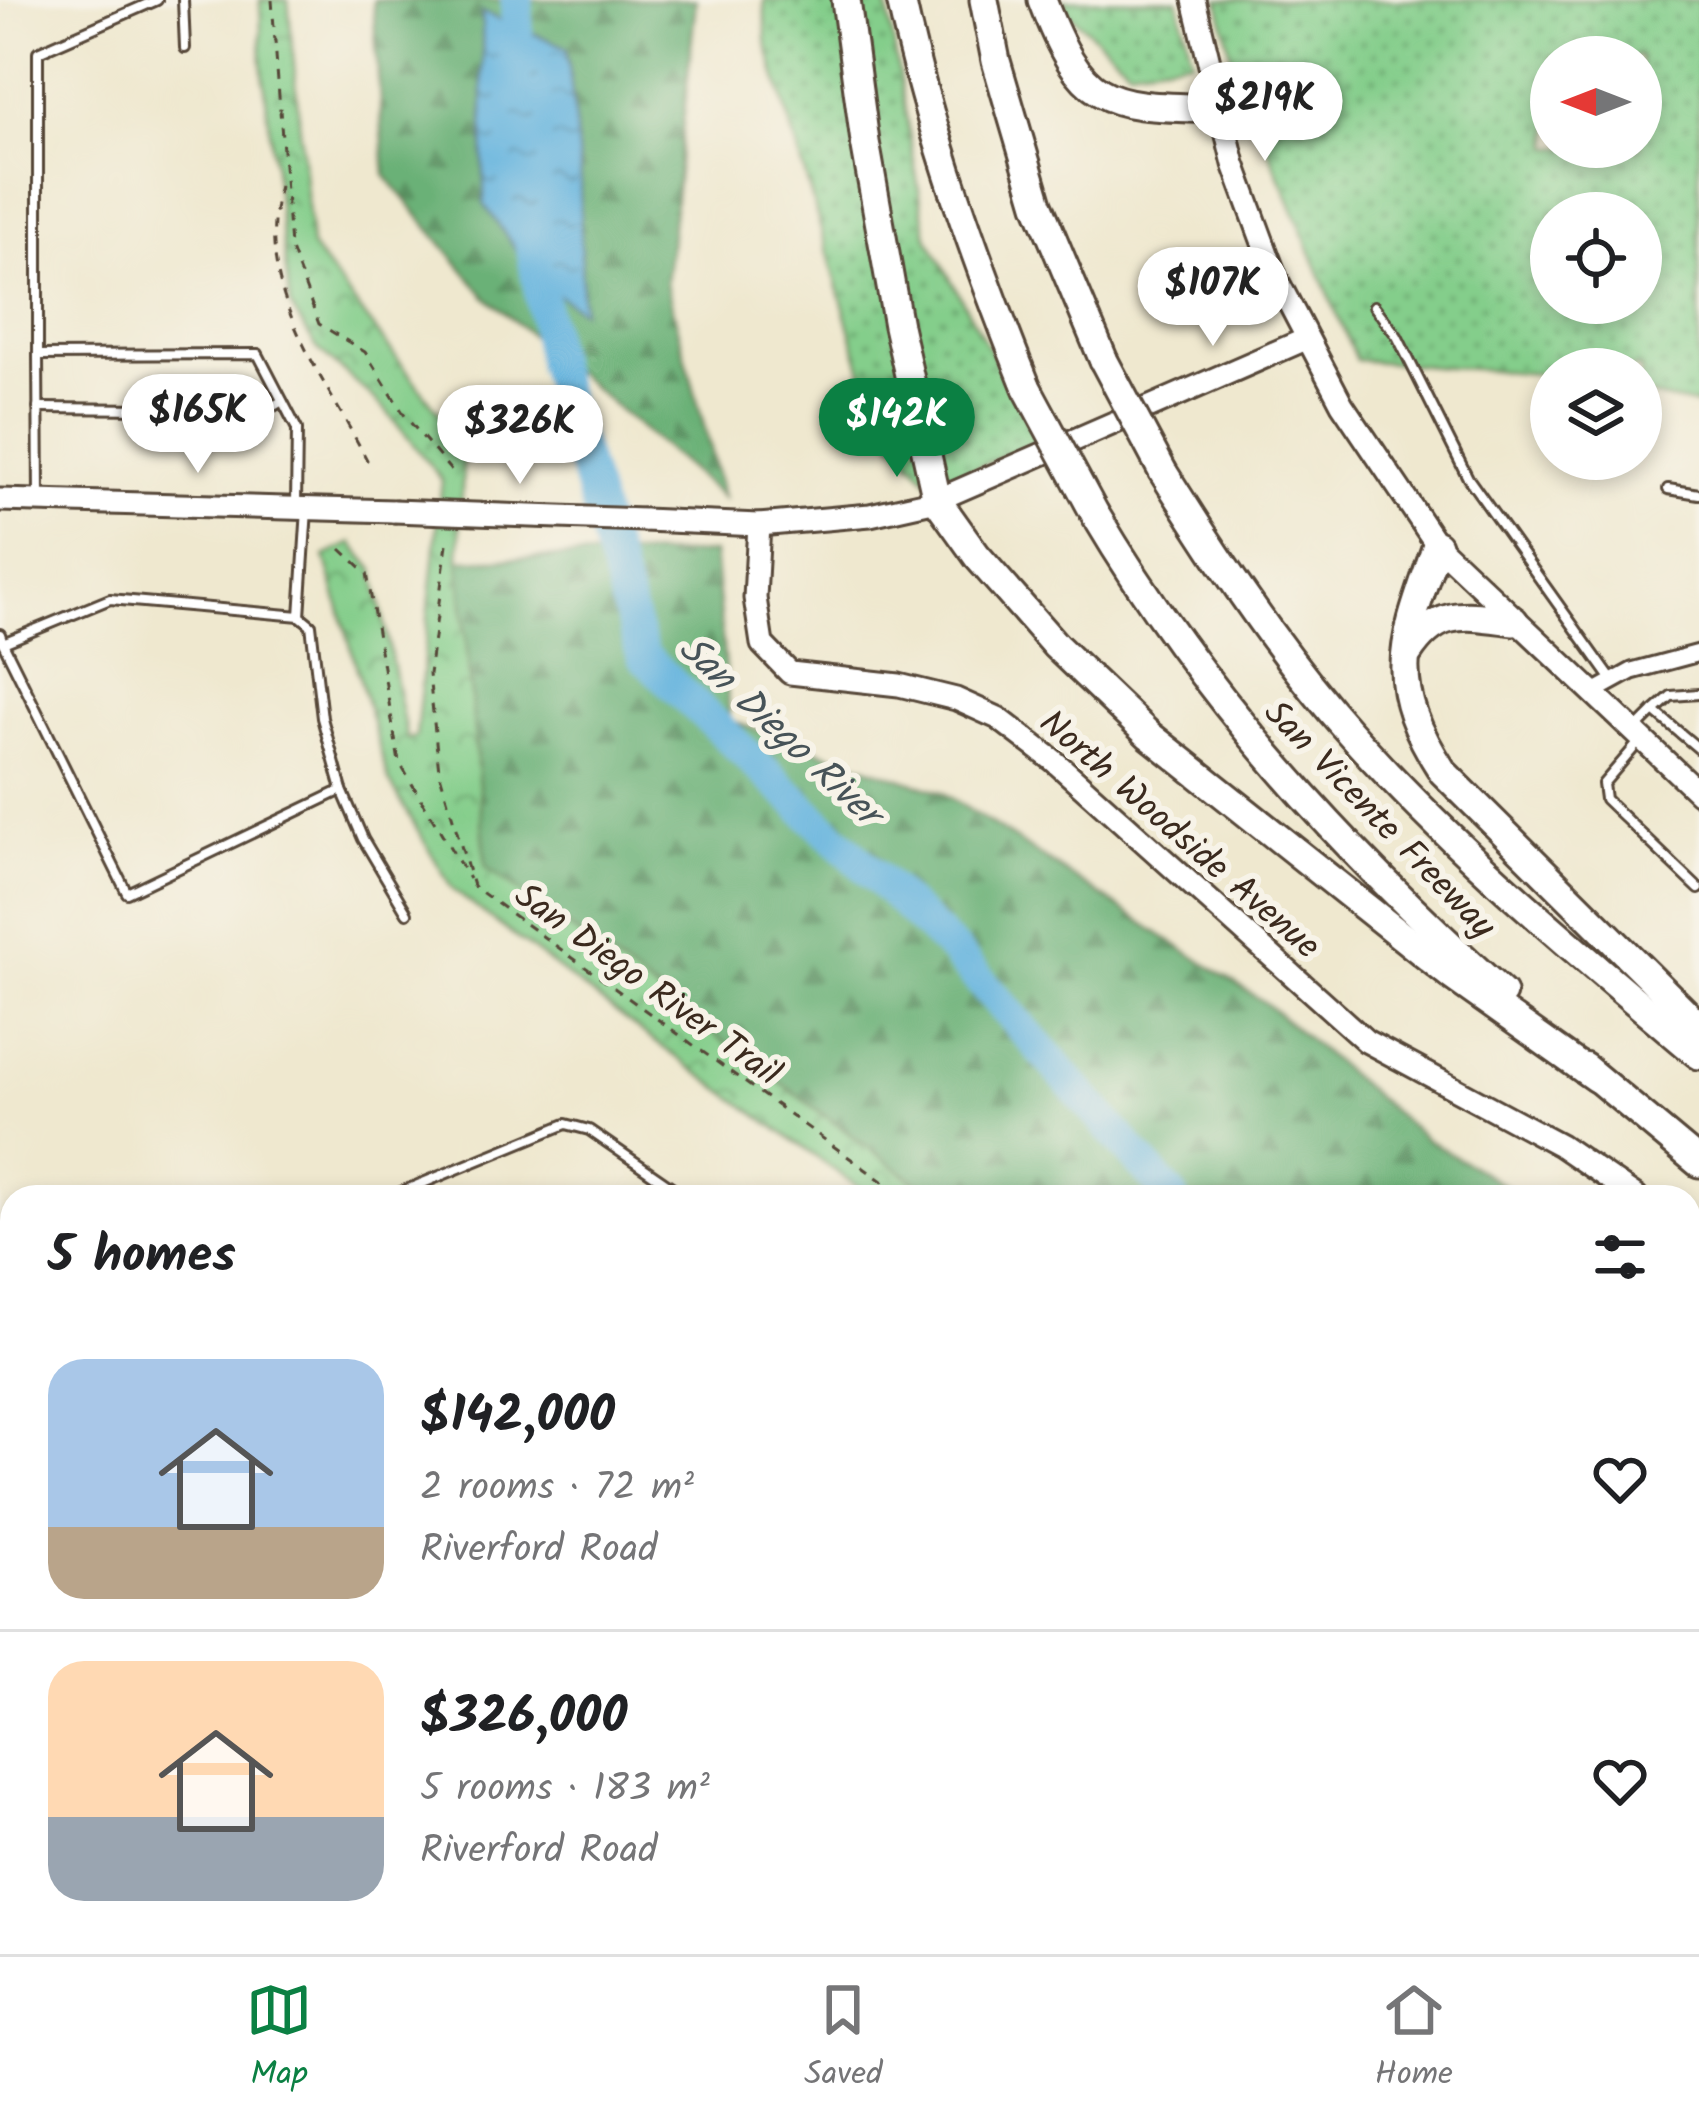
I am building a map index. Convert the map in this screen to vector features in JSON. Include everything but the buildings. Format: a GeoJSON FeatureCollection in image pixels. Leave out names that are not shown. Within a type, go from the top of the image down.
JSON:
{"type":"FeatureCollection","features":[{"type":"Feature","properties":{"kind":"highway"},"geometry":{"type":"LineString","coordinates":[[846,0],[865,142],[898,326],[937,500],[977,556],[1056,646],[1149,735],[1452,976],[1596,1078]]}},
{"type":"Feature","properties":{"kind":"highway","name":"San Vicente Freeway"},"geometry":{"type":"LineString","coordinates":[[902,0],[916,72],[963,226],[1027,388],[1148,602],[1291,786],[1432,929],[1596,1078],[1699,1162]]}},
{"type":"Feature","properties":{"kind":"highway","name":"San Vicente Freeway"},"geometry":{"type":"LineString","coordinates":[[984,0],[996,61],[1038,204],[1104,362],[1163,472],[1218,560],[1334,715],[1429,817],[1561,938],[1699,1054]]}},
{"type":"Feature","properties":{"kind":"highway"},"geometry":{"type":"LineString","coordinates":[[1042,0],[1076,72],[1096,92],[1129,106],[1221,109]]}},
{"type":"Feature","properties":{"kind":"highway"},"geometry":{"type":"LineString","coordinates":[[1437,545],[1408,628],[1403,662],[1405,693],[1418,735],[1442,772],[1699,1026]]}},
{"type":"Feature","properties":{"kind":"highway"},"geometry":{"type":"LineString","coordinates":[[1403,662],[1423,631],[1449,616],[1514,621]]}},
{"type":"Feature","properties":{"kind":"main road"},"geometry":{"type":"LineString","coordinates":[[1194,0],[1234,164],[1276,278],[1342,404],[1437,545],[1699,793]]}},
{"type":"Feature","properties":{"kind":"main road"},"geometry":{"type":"LineString","coordinates":[[0,500],[759,525],[870,515],[937,500],[1306,339]]}},
{"type":"Feature","properties":{"kind":"main road","name":"North Woodside Avenue"},"geometry":{"type":"LineString","coordinates":[[759,525],[755,598],[761,644],[790,673],[899,685],[956,699],[998,718],[1053,760],[1366,1041],[1571,1151],[1619,1185]]}},
{"type":"Feature","properties":{"kind":"street"},"geometry":{"type":"LineString","coordinates":[[1592,693],[1632,670],[1699,652]]}},
{"type":"Feature","properties":{"kind":"lane"},"geometry":{"type":"LineString","coordinates":[[39,501],[38,52],[158,0]]}},
{"type":"Feature","properties":{"kind":"lane"},"geometry":{"type":"LineString","coordinates":[[183,0],[185,48]]}},
{"type":"Feature","properties":{"kind":"lane"},"geometry":{"type":"LineString","coordinates":[[1374,306],[1397,336],[1452,451],[1480,497],[1613,681]]}},
{"type":"Feature","properties":{"kind":"lane"},"geometry":{"type":"LineString","coordinates":[[38,356],[258,354],[297,429],[300,616]]}},
{"type":"Feature","properties":{"kind":"lane"},"geometry":{"type":"LineString","coordinates":[[38,408],[267,410],[282,400]]}},
{"type":"Feature","properties":{"kind":"lane"},"geometry":{"type":"LineString","coordinates":[[1668,489],[1699,494]]}},
{"type":"Feature","properties":{"kind":"lane"},"geometry":{"type":"LineString","coordinates":[[342,790],[127,893],[2,638],[110,599],[300,616],[311,625],[322,718],[342,790],[363,839],[407,913]]}},
{"type":"Feature","properties":{"kind":"lane"},"geometry":{"type":"LineString","coordinates":[[1699,694],[1671,696],[1654,711],[1603,784],[1605,799],[1699,889]]}},
{"type":"Feature","properties":{"kind":"lane"},"geometry":{"type":"LineString","coordinates":[[1654,711],[1699,748]]}},
{"type":"Feature","properties":{"kind":"lane"},"geometry":{"type":"LineString","coordinates":[[418,1185],[566,1124],[589,1130],[669,1185]]}},
{"type":"Feature","properties":{"kind":"path"},"geometry":{"type":"LineString","coordinates":[[272,0],[290,247],[319,324],[365,352],[405,416],[453,472]]}},
{"type":"Feature","properties":{"kind":"path"},"geometry":{"type":"LineString","coordinates":[[283,178],[274,211],[284,307],[368,460],[362,468]]}},
{"type":"Feature","properties":{"kind":"path","name":"San Diego River Trail"},"geometry":{"type":"LineString","coordinates":[[447,544],[429,674],[440,771],[473,886],[887,1185]]}},
{"type":"Feature","properties":{"kind":"path"},"geometry":{"type":"LineString","coordinates":[[341,549],[368,573],[399,762],[473,886]]}},
{"type":"Feature","properties":{"kind":"green space"},"geometry":{"type":"Polygon","coordinates":[[[260,0],[288,0],[311,247],[464,445],[459,560],[486,867],[920,1185],[855,1185],[453,890],[389,781],[325,556],[352,543],[374,570],[407,739],[416,737],[442,480],[384,408],[317,348],[290,306],[262,63],[260,0]]]}},
{"type":"Feature","properties":{"kind":"green space"},"geometry":{"type":"Polygon","coordinates":[[[373,0],[696,0],[666,283],[723,498],[486,297],[385,175],[373,0]]]}},
{"type":"Feature","properties":{"kind":"green space"},"geometry":{"type":"Polygon","coordinates":[[[764,0],[886,0],[927,236],[1039,440],[934,486],[878,425],[766,41],[764,0]]]}},
{"type":"Feature","properties":{"kind":"green space"},"geometry":{"type":"Polygon","coordinates":[[[1064,0],[1178,0],[1192,59],[1129,68],[1067,11],[1064,0]]]}},
{"type":"Feature","properties":{"kind":"green space"},"geometry":{"type":"Polygon","coordinates":[[[1219,0],[1699,0],[1699,406],[1662,398],[1662,348],[1530,348],[1530,373],[1356,360],[1233,65],[1219,0]]]}},
{"type":"Feature","properties":{"kind":"green space"},"geometry":{"type":"Polygon","coordinates":[[[714,553],[730,721],[942,792],[1264,1002],[1423,1137],[1504,1185],[920,1185],[486,867],[459,560],[714,553]]]}},
{"type":"Feature","properties":{"kind":"water"},"geometry":{"type":"Polygon","coordinates":[[[482,12],[567,47],[580,169],[582,311],[539,283],[484,204],[482,12]]]}},
{"type":"Feature","properties":{"kind":"waterway","name":"San Diego River"},"geometry":{"type":"LineString","coordinates":[[516,70],[517,0]]}},
{"type":"Feature","properties":{"kind":"waterway","name":"San Diego River"},"geometry":{"type":"LineString","coordinates":[[531,240],[554,368],[643,656],[953,950],[1161,1185]]}}]}
